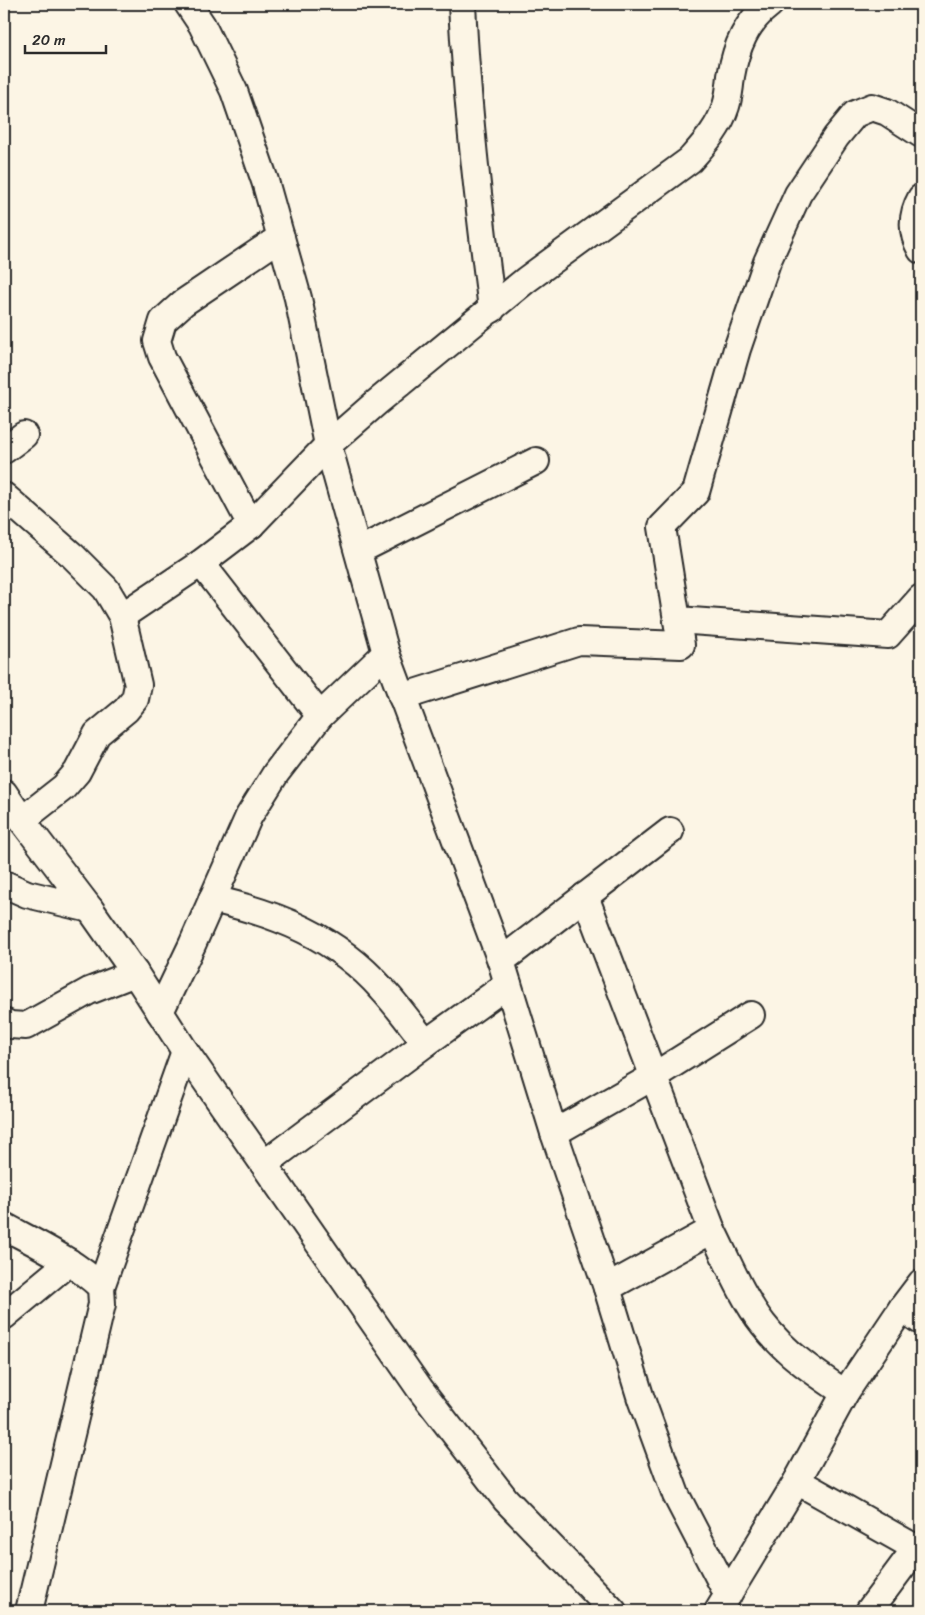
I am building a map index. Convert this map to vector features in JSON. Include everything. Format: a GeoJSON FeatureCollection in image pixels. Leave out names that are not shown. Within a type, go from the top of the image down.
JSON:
{"type":"FeatureCollection","features":[{"type":"Feature","properties":{"kind":"street"},"geometry":{"type":"LineString","coordinates":[[188,4],[202,25],[234,91],[265,180],[298,298],[328,445],[386,653],[504,972],[554,1133],[607,1288],[641,1399],[676,1495],[723,1603]]}},
{"type":"Feature","properties":{"kind":"street"},"geometry":{"type":"LineString","coordinates":[[462,4],[473,156],[492,309]]}},
{"type":"Feature","properties":{"kind":"street"},"geometry":{"type":"LineString","coordinates":[[122,616],[201,563],[251,525],[328,445],[376,403],[526,280],[690,160],[713,134],[726,106],[740,39],[760,11],[770,4]]}},
{"type":"Feature","properties":{"kind":"street"},"geometry":{"type":"LineString","coordinates":[[402,697],[580,641],[681,645],[662,527],[696,492],[737,349],[767,262],[798,194],[836,137],[855,114],[872,107],[887,112],[921,134]]}},
{"type":"Feature","properties":{"kind":"street"},"geometry":{"type":"LineString","coordinates":[[921,198],[914,210],[914,238],[921,250]]}},
{"type":"Feature","properties":{"kind":"street"},"geometry":{"type":"LineString","coordinates":[[251,525],[162,357],[156,341],[163,321],[182,304],[281,237]]}},
{"type":"Feature","properties":{"kind":"street"},"geometry":{"type":"LineString","coordinates":[[358,551],[536,461]]}},
{"type":"Feature","properties":{"kind":"street"},"geometry":{"type":"LineString","coordinates":[[4,496],[80,563],[106,589],[122,616],[138,685],[135,699],[126,710],[97,734],[77,772],[64,787],[22,820]]}},
{"type":"Feature","properties":{"kind":"street"},"geometry":{"type":"LineString","coordinates":[[201,563],[320,716]]}},
{"type":"Feature","properties":{"kind":"street"},"geometry":{"type":"LineString","coordinates":[[677,620],[888,635],[921,598]]}},
{"type":"Feature","properties":{"kind":"street"},"geometry":{"type":"LineString","coordinates":[[160,1012],[249,816],[276,773],[320,716],[386,653]]}},
{"type":"Feature","properties":{"kind":"street"},"geometry":{"type":"LineString","coordinates":[[4,793],[135,973],[185,1051],[420,1389],[506,1500],[613,1611]]}},
{"type":"Feature","properties":{"kind":"street"},"geometry":{"type":"LineString","coordinates":[[264,1164],[426,1043],[586,896],[670,831]]}},
{"type":"Feature","properties":{"kind":"street"},"geometry":{"type":"LineString","coordinates":[[4,884],[27,894],[90,909]]}},
{"type":"Feature","properties":{"kind":"street"},"geometry":{"type":"LineString","coordinates":[[586,896],[712,1230],[738,1283],[763,1324],[797,1360],[844,1393]]}},
{"type":"Feature","properties":{"kind":"street"},"geometry":{"type":"LineString","coordinates":[[212,899],[274,916],[315,934],[348,956],[382,988],[426,1043]]}},
{"type":"Feature","properties":{"kind":"street"},"geometry":{"type":"LineString","coordinates":[[4,1022],[10,1025],[26,1026],[89,992],[135,973]]}},
{"type":"Feature","properties":{"kind":"street"},"geometry":{"type":"LineString","coordinates":[[554,1133],[654,1076],[751,1015]]}},
{"type":"Feature","properties":{"kind":"street"},"geometry":{"type":"LineString","coordinates":[[29,1611],[102,1304],[101,1286],[185,1051]]}},
{"type":"Feature","properties":{"kind":"street"},"geometry":{"type":"LineString","coordinates":[[4,1226],[69,1262],[88,1274],[101,1286]]}},
{"type":"Feature","properties":{"kind":"street"},"geometry":{"type":"LineString","coordinates":[[607,1288],[712,1230]]}},
{"type":"Feature","properties":{"kind":"street"},"geometry":{"type":"LineString","coordinates":[[4,1316],[69,1262]]}},
{"type":"Feature","properties":{"kind":"street"},"geometry":{"type":"LineString","coordinates":[[723,1603],[797,1481],[844,1393],[912,1314],[921,1283]]}},
{"type":"Feature","properties":{"kind":"street"},"geometry":{"type":"LineString","coordinates":[[797,1481],[918,1550],[869,1611]]}}]}
